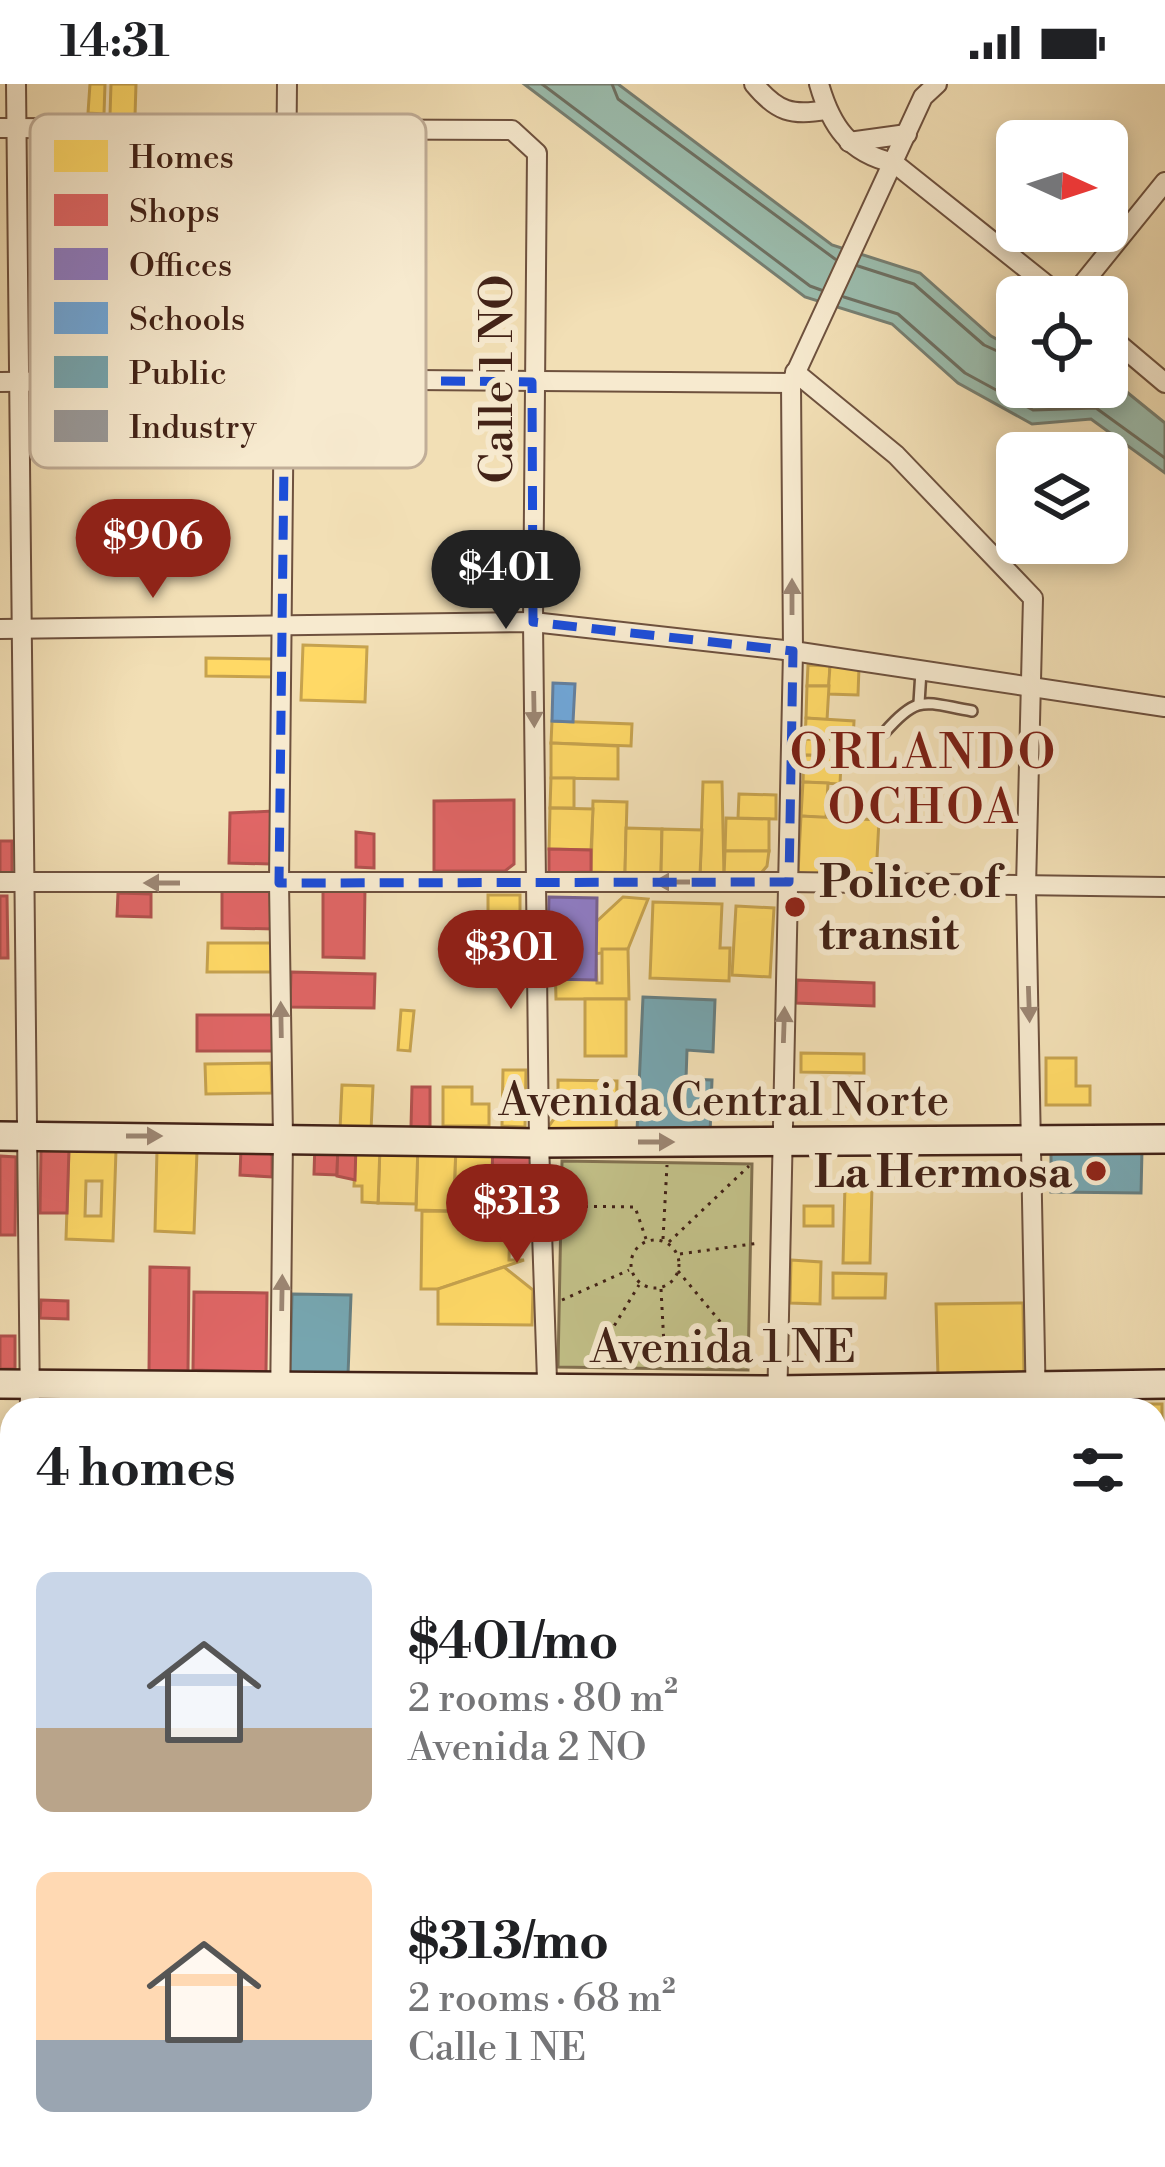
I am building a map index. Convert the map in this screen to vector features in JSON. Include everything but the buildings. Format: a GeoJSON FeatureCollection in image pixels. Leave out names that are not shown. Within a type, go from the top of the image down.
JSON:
{"type":"FeatureCollection","features":[{"type":"Feature","properties":{"kind":"street"},"geometry":{"type":"LineString","coordinates":[[16,84],[9,128],[9,383],[25,629],[24,882],[14,1136],[31,1397]]}},
{"type":"Feature","properties":{"kind":"street"},"geometry":{"type":"LineString","coordinates":[[287,84],[288,114]]}},
{"type":"Feature","properties":{"kind":"street"},"geometry":{"type":"LineString","coordinates":[[754,84],[782,112],[799,115],[826,110]]}},
{"type":"Feature","properties":{"kind":"street"},"geometry":{"type":"LineString","coordinates":[[819,84],[826,110],[849,142],[870,158],[894,163],[1036,276]]}},
{"type":"Feature","properties":{"kind":"street"},"geometry":{"type":"LineString","coordinates":[[777,1398],[778,1241],[767,1142],[789,882],[793,378],[923,97],[937,84]]}},
{"type":"Feature","properties":{"kind":"street","name":"Calle 1 NO"},"geometry":{"type":"LineString","coordinates":[[426,129],[512,130],[537,153],[532,382],[539,1143],[545,1308],[558,1394]]}},
{"type":"Feature","properties":{"kind":"street"},"geometry":{"type":"LineString","coordinates":[[849,142],[907,134]]}},
{"type":"Feature","properties":{"kind":"street"},"geometry":{"type":"LineString","coordinates":[[1089,276],[1165,182]]}},
{"type":"Feature","properties":{"kind":"street"},"geometry":{"type":"LineString","coordinates":[[1128,352],[1165,383]]}},
{"type":"Feature","properties":{"kind":"street"},"geometry":{"type":"LineString","coordinates":[[426,381],[793,378],[896,455],[1033,598],[1026,887],[1035,1398]]}},
{"type":"Feature","properties":{"kind":"street"},"geometry":{"type":"LineString","coordinates":[[281,1398],[279,883],[284,468]]}},
{"type":"Feature","properties":{"kind":"street"},"geometry":{"type":"LineString","coordinates":[[0,629],[533,622],[793,651],[1165,706]]}},
{"type":"Feature","properties":{"kind":"street"},"geometry":{"type":"LineString","coordinates":[[0,882],[1165,886]]}},
{"type":"Feature","properties":{"kind":"street","name":"Avenida Central Norte"},"geometry":{"type":"LineString","coordinates":[[14,1136],[539,1143],[1165,1138]]}},
{"type":"Feature","properties":{"kind":"street","name":"Avenida 1 NE"},"geometry":{"type":"LineString","coordinates":[[0,1384],[31,1397],[281,1398],[666,1389],[757,1398]]}},
{"type":"Feature","properties":{"kind":"street","name":"Avenida 1 NE"},"geometry":{"type":"LineString","coordinates":[[1035,1398],[1165,1384]]}},
{"type":"Feature","properties":{"kind":"lane"},"geometry":{"type":"LineString","coordinates":[[919,703],[921,670]]}},
{"type":"Feature","properties":{"kind":"lane"},"geometry":{"type":"LineString","coordinates":[[885,731],[904,709],[919,703],[972,711]]}},
{"type":"Feature","properties":{"kind":"path"},"geometry":{"type":"LineString","coordinates":[[665,1242],[668,1142]]}},
{"type":"Feature","properties":{"kind":"path"},"geometry":{"type":"LineString","coordinates":[[665,1242],[752,1164],[767,1142]]}},
{"type":"Feature","properties":{"kind":"path"},"geometry":{"type":"LineString","coordinates":[[543,1205],[635,1208],[647,1241]]}},
{"type":"Feature","properties":{"kind":"path"},"geometry":{"type":"LineString","coordinates":[[647,1241],[665,1242],[678,1255],[678,1271],[661,1288],[640,1283],[631,1269],[636,1249],[647,1241]]}},
{"type":"Feature","properties":{"kind":"path"},"geometry":{"type":"LineString","coordinates":[[678,1255],[778,1241]]}},
{"type":"Feature","properties":{"kind":"path"},"geometry":{"type":"LineString","coordinates":[[545,1308],[631,1269]]}},
{"type":"Feature","properties":{"kind":"path"},"geometry":{"type":"LineString","coordinates":[[678,1271],[775,1398]]}},
{"type":"Feature","properties":{"kind":"path"},"geometry":{"type":"LineString","coordinates":[[558,1394],[640,1283]]}},
{"type":"Feature","properties":{"kind":"path"},"geometry":{"type":"LineString","coordinates":[[661,1288],[666,1389]]}},
{"type":"Feature","properties":{"kind":"highlighted area"},"geometry":{"type":"Polygon","coordinates":[[[285,379],[532,382],[533,622],[793,651],[789,882],[279,883],[285,379]]]}},
{"type":"Feature","properties":{"kind":"shaded area"},"geometry":{"type":"Polygon","coordinates":[[[562,1161],[752,1164],[748,1370],[558,1367],[562,1161]]]}},
{"type":"Feature","properties":{"kind":"water"},"geometry":{"type":"Polygon","coordinates":[[[524,84],[618,84],[832,245],[920,273],[996,339],[996,404],[958,383],[892,324],[805,297],[524,84]]]}},
{"type":"Feature","properties":{"kind":"water"},"geometry":{"type":"Polygon","coordinates":[[[1128,393],[1165,423],[1165,473],[1128,446],[1128,432],[1109,432],[1091,419],[1032,424],[1003,408],[1128,408],[1128,393]]]}},
{"type":"Feature","properties":{"kind":"place","name":"Police of transit"},"geometry":{"type":"Point","coordinates":[795,907]}},
{"type":"Feature","properties":{"kind":"place","name":"La Hermosa"},"geometry":{"type":"Point","coordinates":[1096,1171]}},
{"type":"Feature","properties":{"kind":"district","name":"ORLANDO OCHOA"},"geometry":{"type":"Point","coordinates":[924,778]}}]}
